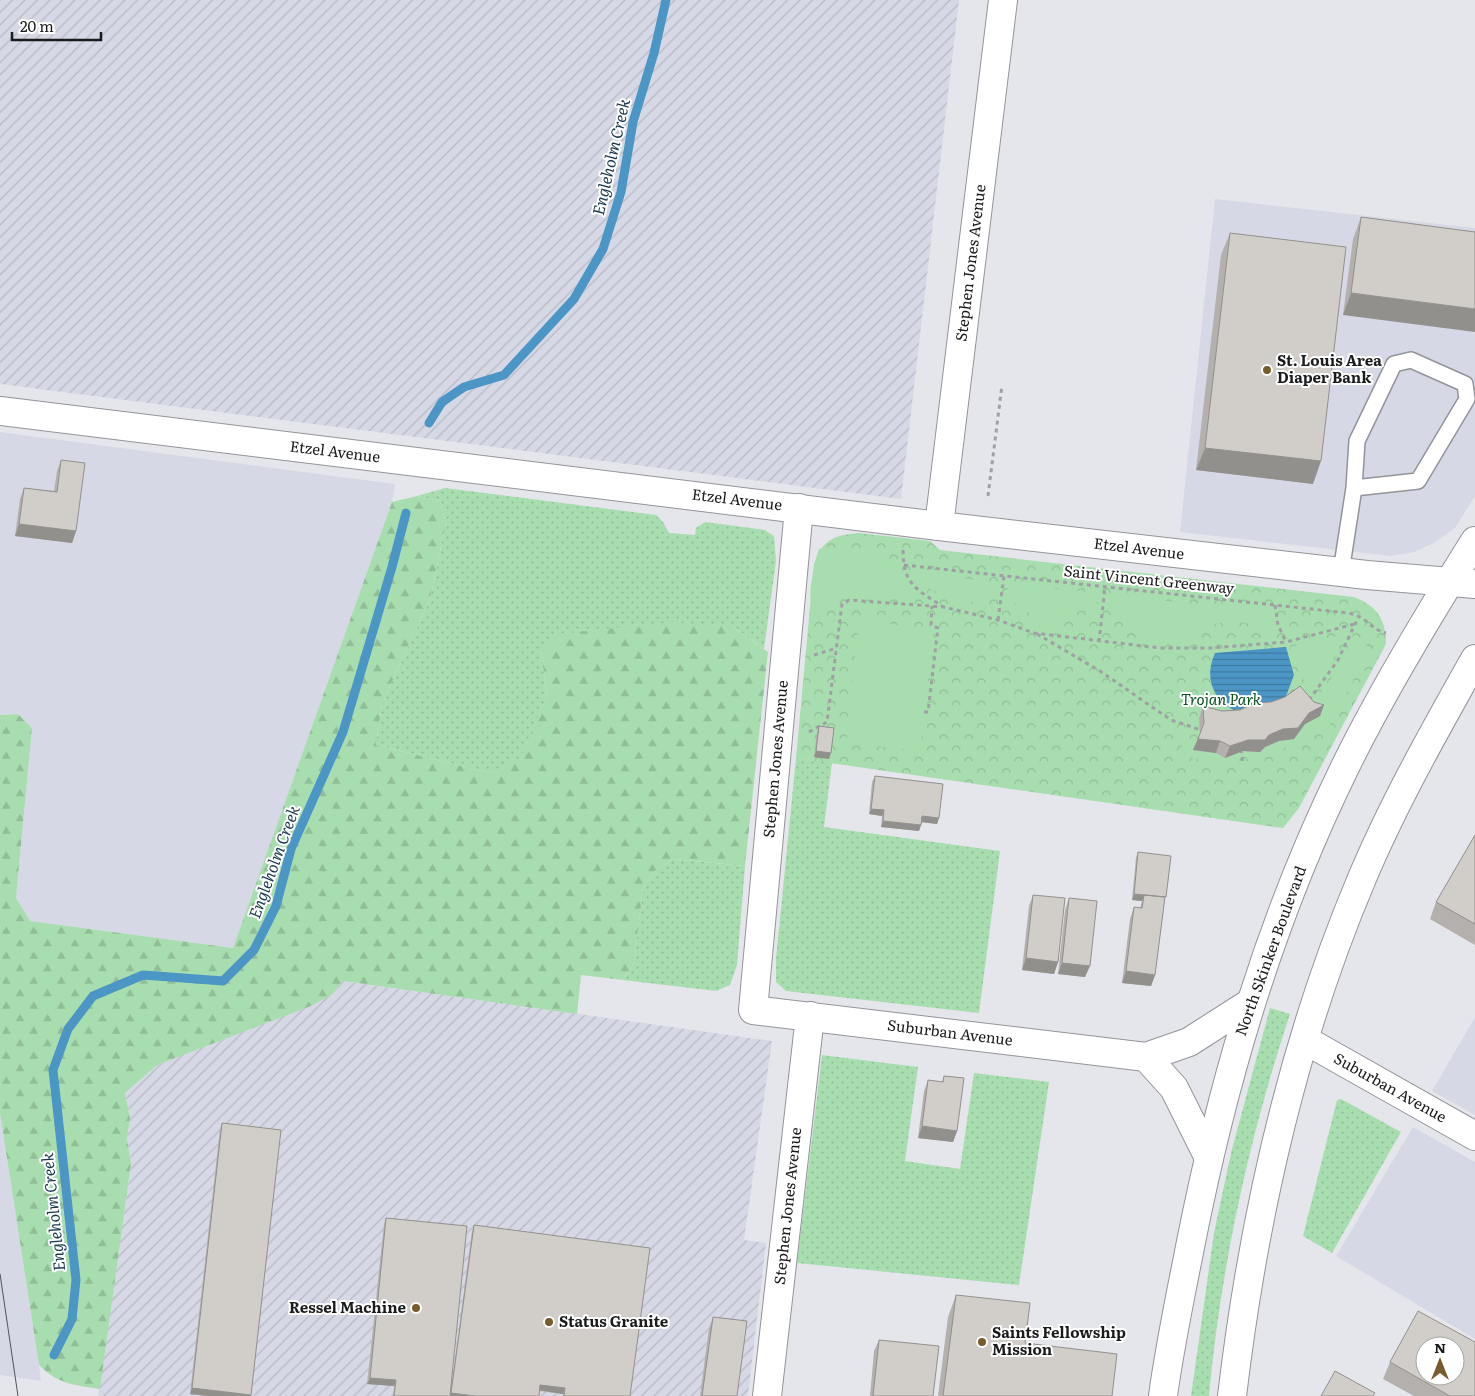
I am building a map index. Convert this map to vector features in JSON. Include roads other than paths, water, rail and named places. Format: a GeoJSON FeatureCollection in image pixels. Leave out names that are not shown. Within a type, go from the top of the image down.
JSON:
{"type":"FeatureCollection","features":[{"type":"Feature","properties":{"kind":"street","name":"Stephen Jones Avenue"},"geometry":{"type":"LineString","coordinates":[[939,526],[1003,0]]}},
{"type":"Feature","properties":{"kind":"street","name":"Etzel Avenue"},"geometry":{"type":"LineString","coordinates":[[0,411],[939,526],[1341,572],[1462,583]]}},
{"type":"Feature","properties":{"kind":"street","name":"Stephen Jones Avenue"},"geometry":{"type":"LineString","coordinates":[[753,1010],[800,508]]}},
{"type":"Feature","properties":{"kind":"street","name":"North Skinker Boulevard"},"geometry":{"type":"LineString","coordinates":[[1163,1396],[1170,1349],[1209,1158],[1233,1059],[1262,967],[1304,856],[1346,765],[1394,673],[1462,583],[1475,541]]}},
{"type":"Feature","properties":{"kind":"street"},"geometry":{"type":"LineString","coordinates":[[1232,1396],[1243,1307],[1259,1214],[1283,1112],[1304,1040],[1360,884],[1394,808],[1475,659]]}},
{"type":"Feature","properties":{"kind":"street","name":"Suburban Avenue"},"geometry":{"type":"LineString","coordinates":[[753,1010],[1146,1057],[1189,1042],[1250,1003]]}},
{"type":"Feature","properties":{"kind":"street","name":"Stephen Jones Avenue"},"geometry":{"type":"LineString","coordinates":[[767,1396],[810,1016]]}},
{"type":"Feature","properties":{"kind":"street","name":"Suburban Avenue"},"geometry":{"type":"LineString","coordinates":[[1304,1040],[1475,1136]]}},
{"type":"Feature","properties":{"kind":"street"},"geometry":{"type":"LineString","coordinates":[[1146,1057],[1174,1088],[1209,1158]]}},
{"type":"Feature","properties":{"kind":"street"},"geometry":{"type":"LineString","coordinates":[[1170,1349],[1172,1396]]}},
{"type":"Feature","properties":{"kind":"lane"},"geometry":{"type":"LineString","coordinates":[[1341,572],[1354,488],[1357,441],[1394,364],[1411,360],[1465,384],[1467,399],[1418,481],[1354,488]]}},
{"type":"Feature","properties":{"kind":"water"},"geometry":{"type":"Polygon","coordinates":[[[1286,647],[1294,675],[1285,699],[1235,711],[1227,706],[1216,694],[1210,679],[1210,671],[1215,653],[1286,647]]]}},
{"type":"Feature","properties":{"kind":"waterway","name":"Engleholm Creek"},"geometry":{"type":"LineString","coordinates":[[429,423],[442,402],[464,387],[504,375],[574,299],[603,249],[621,192],[633,122],[654,53],[666,0]]}},
{"type":"Feature","properties":{"kind":"waterway","name":"Engleholm Creek"},"geometry":{"type":"LineString","coordinates":[[54,1355],[72,1319],[76,1280],[53,1070],[68,1029],[93,996],[143,975],[223,981],[254,950],[276,906],[291,849],[343,732],[406,513]]}},
{"type":"Feature","properties":{"kind":"tram line"},"geometry":{"type":"LineString","coordinates":[[0,1274],[18,1396]]}},
{"type":"Feature","properties":{"kind":"place","name":"St. Louis Area Diaper Bank"},"geometry":{"type":"Point","coordinates":[1267,370]}},
{"type":"Feature","properties":{"kind":"place","name":"Ressel Machine"},"geometry":{"type":"Point","coordinates":[416,1308]}},
{"type":"Feature","properties":{"kind":"place","name":"Status Granite"},"geometry":{"type":"Point","coordinates":[549,1322]}},
{"type":"Feature","properties":{"kind":"place","name":"Saints Fellowship Mission"},"geometry":{"type":"Point","coordinates":[982,1342]}},
{"type":"Feature","properties":{"kind":"park label","name":"Trojan Park"},"geometry":{"type":"Point","coordinates":[1221,700]}}]}
